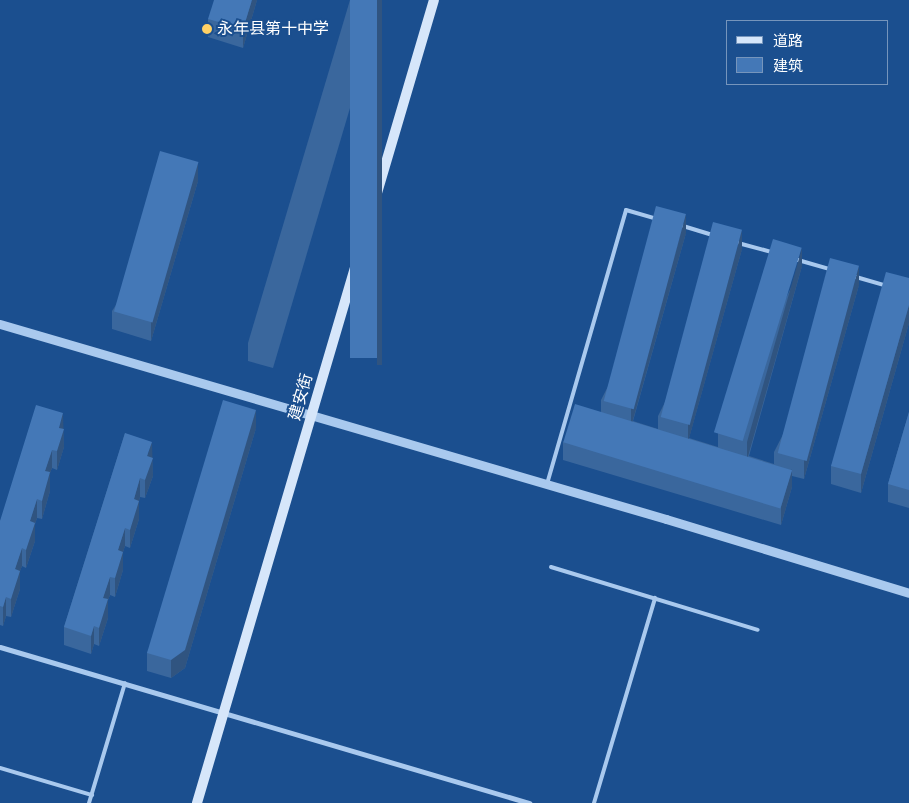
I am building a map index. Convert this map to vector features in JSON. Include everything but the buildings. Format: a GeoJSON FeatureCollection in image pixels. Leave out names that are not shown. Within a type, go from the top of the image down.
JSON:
{"type":"FeatureCollection","features":[{"type":"Feature","properties":{"kind":"main road","name":"建安街"},"geometry":{"type":"LineString","coordinates":[[197,803],[434,0]]}},
{"type":"Feature","properties":{"kind":"street"},"geometry":{"type":"LineString","coordinates":[[0,324],[547,484],[909,593]]}},
{"type":"Feature","properties":{"kind":"street"},"geometry":{"type":"LineString","coordinates":[[0,647],[529,803]]}},
{"type":"Feature","properties":{"kind":"lane"},"geometry":{"type":"LineString","coordinates":[[547,484],[626,210],[664,221]]}},
{"type":"Feature","properties":{"kind":"lane"},"geometry":{"type":"LineString","coordinates":[[673,224],[720,237]]}},
{"type":"Feature","properties":{"kind":"lane"},"geometry":{"type":"LineString","coordinates":[[730,240],[777,254]]}},
{"type":"Feature","properties":{"kind":"lane"},"geometry":{"type":"LineString","coordinates":[[796,259],[834,270]]}},
{"type":"Feature","properties":{"kind":"lane"},"geometry":{"type":"LineString","coordinates":[[852,276],[890,287]]}},
{"type":"Feature","properties":{"kind":"lane"},"geometry":{"type":"LineString","coordinates":[[551,567],[758,630]]}},
{"type":"Feature","properties":{"kind":"lane"},"geometry":{"type":"LineString","coordinates":[[594,803],[655,598]]}},
{"type":"Feature","properties":{"kind":"lane"},"geometry":{"type":"LineString","coordinates":[[89,803],[125,684]]}},
{"type":"Feature","properties":{"kind":"lane"},"geometry":{"type":"LineString","coordinates":[[0,768],[92,795]]}},
{"type":"Feature","properties":{"kind":"place","name":"永年县第十中学"},"geometry":{"type":"Point","coordinates":[207,29]}}]}
